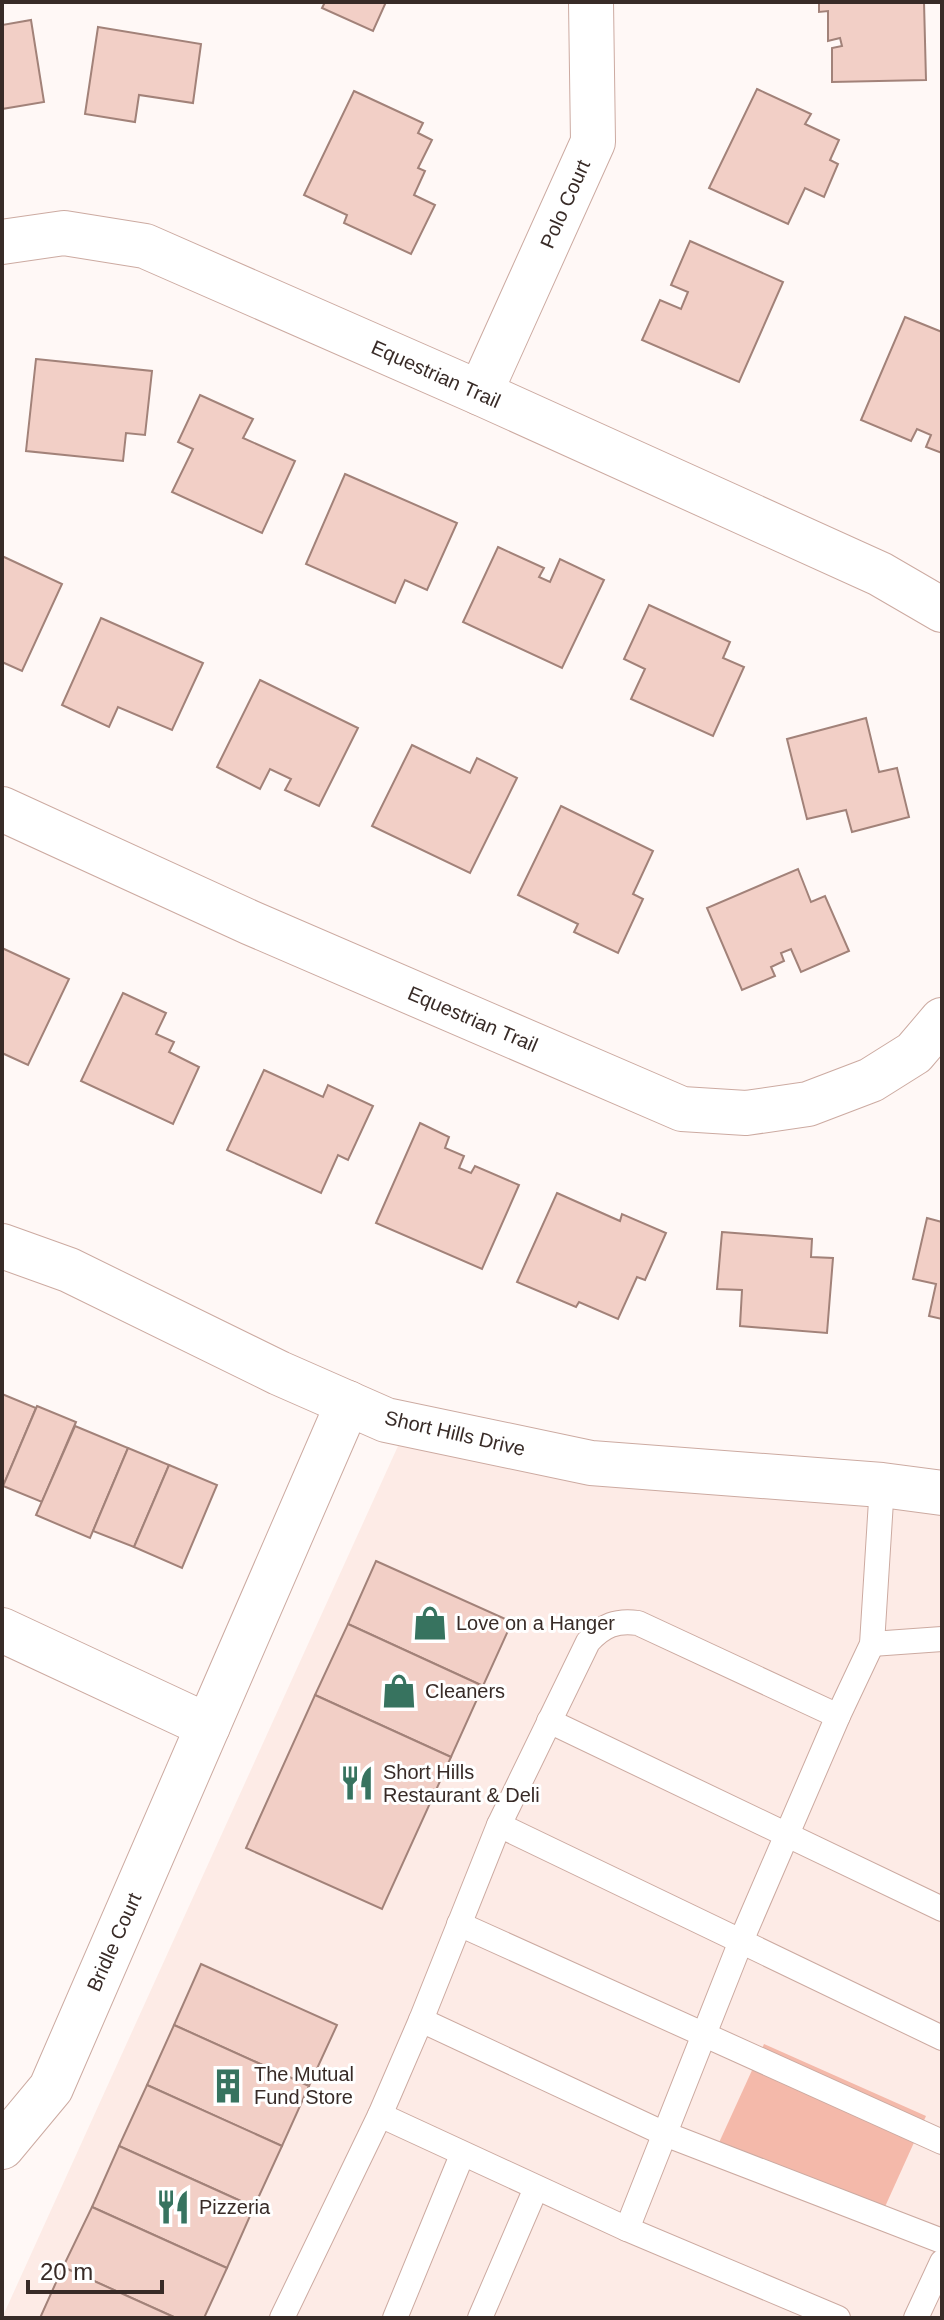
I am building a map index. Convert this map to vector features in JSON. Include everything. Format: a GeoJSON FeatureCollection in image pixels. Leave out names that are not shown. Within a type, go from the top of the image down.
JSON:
{"type":"FeatureCollection","features":[{"type":"Feature","properties":{"kind":"street","name":"Polo Court"},"geometry":{"type":"LineString","coordinates":[[480,393],[593,142],[591,2]]}},
{"type":"Feature","properties":{"kind":"street","name":"Equestrian Trail"},"geometry":{"type":"LineString","coordinates":[[2,242],[64,233],[145,246],[880,574],[942,610]]}},
{"type":"Feature","properties":{"kind":"street","name":"Equestrian Trail"},"geometry":{"type":"LineString","coordinates":[[2,809],[251,923],[682,1109],[746,1113],[808,1104],[871,1080],[914,1053],[942,1020]]}},
{"type":"Feature","properties":{"kind":"street","name":"Short Hills Drive"},"geometry":{"type":"LineString","coordinates":[[2,1246],[69,1270],[279,1373],[386,1420],[591,1463],[882,1485],[942,1493]]}},
{"type":"Feature","properties":{"kind":"street","name":"Bridle Court"},"geometry":{"type":"LineString","coordinates":[[2,2147],[51,2088],[348,1403]]}},
{"type":"Feature","properties":{"kind":"street"},"geometry":{"type":"LineString","coordinates":[[2,1630],[208,1726]]}},
{"type":"Feature","properties":{"kind":"lane"},"geometry":{"type":"LineString","coordinates":[[627,2229],[741,1941],[872,1644],[882,1485]]}},
{"type":"Feature","properties":{"kind":"lane"},"geometry":{"type":"LineString","coordinates":[[282,2318],[380,2115],[499,1825],[588,1642],[598,1631],[625,1621],[638,1623],[838,1716]]}},
{"type":"Feature","properties":{"kind":"lane"},"geometry":{"type":"LineString","coordinates":[[872,1644],[942,1639]]}},
{"type":"Feature","properties":{"kind":"lane"},"geometry":{"type":"LineString","coordinates":[[549,1721],[942,1909]]}},
{"type":"Feature","properties":{"kind":"lane"},"geometry":{"type":"LineString","coordinates":[[499,1825],[942,2038]]}},
{"type":"Feature","properties":{"kind":"lane"},"geometry":{"type":"LineString","coordinates":[[459,1924],[942,2142]]}},
{"type":"Feature","properties":{"kind":"lane"},"geometry":{"type":"LineString","coordinates":[[421,2020],[665,2134],[942,2241]]}},
{"type":"Feature","properties":{"kind":"lane"},"geometry":{"type":"LineString","coordinates":[[380,2115],[627,2229],[838,2318]]}},
{"type":"Feature","properties":{"kind":"lane"},"geometry":{"type":"LineString","coordinates":[[395,2318],[462,2155]]}},
{"type":"Feature","properties":{"kind":"lane"},"geometry":{"type":"LineString","coordinates":[[480,2318],[536,2188]]}},
{"type":"Feature","properties":{"kind":"lane"},"geometry":{"type":"LineString","coordinates":[[916,2318],[942,2262]]}},
{"type":"Feature","properties":{"kind":"shaded area"},"geometry":{"type":"Polygon","coordinates":[[[408,1424],[942,1493],[942,2318],[2,2318],[408,1424]]]}},
{"type":"Feature","properties":{"kind":"shaded area"},"geometry":{"type":"Polygon","coordinates":[[[764,2044],[926,2116],[879,2220],[717,2147],[764,2044]]]}},
{"type":"Feature","properties":{"kind":"building"},"geometry":{"type":"Polygon","coordinates":[[[325,2],[386,2],[373,31],[322,8],[325,2]]]}},
{"type":"Feature","properties":{"kind":"building"},"geometry":{"type":"Polygon","coordinates":[[[819,2],[924,2],[926,80],[832,82],[832,48],[842,46],[840,38],[828,41],[828,11],[819,12],[819,2]]]}},
{"type":"Feature","properties":{"kind":"building"},"geometry":{"type":"Polygon","coordinates":[[[31,20],[44,102],[2,109],[2,25],[31,20]]]}},
{"type":"Feature","properties":{"kind":"building"},"geometry":{"type":"Polygon","coordinates":[[[98,27],[201,44],[193,103],[139,95],[135,122],[85,114],[98,27]]]}},
{"type":"Feature","properties":{"kind":"building"},"geometry":{"type":"Polygon","coordinates":[[[757,89],[811,114],[805,124],[839,140],[830,160],[838,164],[824,197],[805,188],[788,224],[709,188],[757,89]]]}},
{"type":"Feature","properties":{"kind":"building"},"geometry":{"type":"Polygon","coordinates":[[[354,91],[423,123],[418,133],[432,140],[418,168],[425,171],[414,195],[435,205],[411,254],[344,223],[347,215],[304,195],[354,91]]]}},
{"type":"Feature","properties":{"kind":"building"},"geometry":{"type":"Polygon","coordinates":[[[690,241],[783,282],[739,382],[642,340],[660,300],[681,309],[688,292],[671,285],[690,241]]]}},
{"type":"Feature","properties":{"kind":"building"},"geometry":{"type":"Polygon","coordinates":[[[905,317],[942,332],[942,453],[926,447],[931,435],[917,429],[911,441],[861,420],[905,317]]]}},
{"type":"Feature","properties":{"kind":"building"},"geometry":{"type":"Polygon","coordinates":[[[36,359],[152,371],[145,435],[126,433],[123,461],[26,451],[36,359]]]}},
{"type":"Feature","properties":{"kind":"building"},"geometry":{"type":"Polygon","coordinates":[[[200,395],[253,419],[243,438],[295,461],[262,533],[172,492],[193,449],[178,442],[200,395]]]}},
{"type":"Feature","properties":{"kind":"building"},"geometry":{"type":"Polygon","coordinates":[[[345,474],[457,523],[427,590],[405,580],[395,603],[306,564],[345,474]]]}},
{"type":"Feature","properties":{"kind":"building"},"geometry":{"type":"Polygon","coordinates":[[[498,547],[544,568],[539,577],[550,582],[560,559],[604,580],[562,668],[463,622],[498,547]]]}},
{"type":"Feature","properties":{"kind":"building"},"geometry":{"type":"Polygon","coordinates":[[[2,556],[62,584],[22,671],[2,662],[2,556]]]}},
{"type":"Feature","properties":{"kind":"building"},"geometry":{"type":"Polygon","coordinates":[[[649,605],[730,642],[723,658],[744,667],[713,736],[631,699],[645,669],[624,659],[649,605]]]}},
{"type":"Feature","properties":{"kind":"building"},"geometry":{"type":"Polygon","coordinates":[[[101,618],[203,663],[172,730],[118,707],[109,727],[62,705],[101,618]]]}},
{"type":"Feature","properties":{"kind":"building"},"geometry":{"type":"Polygon","coordinates":[[[260,680],[358,728],[319,806],[285,790],[291,779],[270,769],[260,789],[217,767],[260,680]]]}},
{"type":"Feature","properties":{"kind":"building"},"geometry":{"type":"Polygon","coordinates":[[[866,718],[879,772],[897,768],[909,817],[852,832],[846,810],[807,819],[787,739],[866,718]]]}},
{"type":"Feature","properties":{"kind":"building"},"geometry":{"type":"Polygon","coordinates":[[[412,745],[470,773],[477,758],[517,778],[470,873],[372,826],[412,745]]]}},
{"type":"Feature","properties":{"kind":"building"},"geometry":{"type":"Polygon","coordinates":[[[561,806],[653,851],[633,894],[643,899],[618,953],[574,932],[578,924],[518,895],[561,806]]]}},
{"type":"Feature","properties":{"kind":"building"},"geometry":{"type":"Polygon","coordinates":[[[798,869],[811,902],[825,896],[849,951],[801,972],[791,949],[781,953],[784,961],[771,967],[775,976],[742,990],[707,908],[798,869]]]}},
{"type":"Feature","properties":{"kind":"building"},"geometry":{"type":"Polygon","coordinates":[[[2,948],[69,979],[28,1065],[2,1053],[2,948]]]}},
{"type":"Feature","properties":{"kind":"building"},"geometry":{"type":"Polygon","coordinates":[[[123,993],[166,1013],[156,1034],[174,1042],[169,1052],[199,1067],[173,1124],[81,1081],[123,993]]]}},
{"type":"Feature","properties":{"kind":"building"},"geometry":{"type":"Polygon","coordinates":[[[264,1070],[323,1097],[328,1085],[373,1106],[348,1160],[338,1155],[321,1193],[227,1150],[264,1070]]]}},
{"type":"Feature","properties":{"kind":"building"},"geometry":{"type":"Polygon","coordinates":[[[420,1123],[449,1137],[445,1148],[464,1156],[459,1168],[471,1173],[475,1166],[519,1185],[482,1269],[376,1223],[420,1123]]]}},
{"type":"Feature","properties":{"kind":"building"},"geometry":{"type":"Polygon","coordinates":[[[557,1193],[620,1221],[622,1214],[666,1233],[645,1280],[637,1277],[618,1319],[579,1302],[576,1307],[517,1282],[557,1193]]]}},
{"type":"Feature","properties":{"kind":"building"},"geometry":{"type":"Polygon","coordinates":[[[927,1218],[942,1222],[942,1319],[929,1316],[936,1284],[913,1279],[927,1218]]]}},
{"type":"Feature","properties":{"kind":"building"},"geometry":{"type":"Polygon","coordinates":[[[722,1232],[812,1239],[811,1257],[833,1258],[827,1333],[740,1326],[742,1290],[717,1289],[722,1232]]]}},
{"type":"Feature","properties":{"kind":"building"},"geometry":{"type":"Polygon","coordinates":[[[2,1394],[36,1408],[2,1489],[2,1394]]]}},
{"type":"Feature","properties":{"kind":"building"},"geometry":{"type":"Polygon","coordinates":[[[37,1406],[76,1422],[42,1502],[3,1486],[37,1406]]]}},
{"type":"Feature","properties":{"kind":"building"},"geometry":{"type":"Polygon","coordinates":[[[75,1426],[128,1448],[90,1538],[36,1515],[75,1426]]]}},
{"type":"Feature","properties":{"kind":"building"},"geometry":{"type":"Polygon","coordinates":[[[128,1448],[169,1465],[134,1547],[93,1531],[128,1448]]]}},
{"type":"Feature","properties":{"kind":"building"},"geometry":{"type":"Polygon","coordinates":[[[169,1465],[217,1485],[182,1568],[134,1547],[169,1465]]]}},
{"type":"Feature","properties":{"kind":"building","name":"Love on a Hanger"},"geometry":{"type":"Polygon","coordinates":[[[376,1561],[512,1622],[483,1686],[348,1624],[376,1561]]]}},
{"type":"Feature","properties":{"kind":"building","name":"Cleaners"},"geometry":{"type":"Polygon","coordinates":[[[348,1624],[483,1686],[451,1757],[315,1695],[348,1624]]]}},
{"type":"Feature","properties":{"kind":"building","name":"Short Hills Restaurant & Deli"},"geometry":{"type":"Polygon","coordinates":[[[315,1695],[451,1757],[382,1909],[246,1848],[315,1695]]]}},
{"type":"Feature","properties":{"kind":"building"},"geometry":{"type":"Polygon","coordinates":[[[201,1964],[337,2025],[309,2086],[174,2025],[201,1964]]]}},
{"type":"Feature","properties":{"kind":"building","name":"The Mutual Fund Store"},"geometry":{"type":"Polygon","coordinates":[[[174,2025],[309,2086],[282,2146],[147,2085],[174,2025]]]}},
{"type":"Feature","properties":{"kind":"building"},"geometry":{"type":"Polygon","coordinates":[[[147,2085],[282,2146],[254,2207],[119,2146],[147,2085]]]}},
{"type":"Feature","properties":{"kind":"building","name":"Pizzeria"},"geometry":{"type":"Polygon","coordinates":[[[119,2146],[254,2207],[227,2268],[92,2207],[119,2146]]]}},
{"type":"Feature","properties":{"kind":"building"},"geometry":{"type":"Polygon","coordinates":[[[92,2207],[227,2268],[204,2318],[176,2318],[63,2267],[92,2207]]]}},
{"type":"Feature","properties":{"kind":"building"},"geometry":{"type":"Polygon","coordinates":[[[63,2267],[176,2318],[40,2318],[63,2267]]]}},
{"type":"Feature","properties":{"kind":"place","name":"Love on a Hanger"},"geometry":{"type":"Point","coordinates":[430,1623]}},
{"type":"Feature","properties":{"kind":"place","name":"Cleaners"},"geometry":{"type":"Point","coordinates":[399,1691]}},
{"type":"Feature","properties":{"kind":"place","name":"Short Hills Restaurant & Deli"},"geometry":{"type":"Point","coordinates":[357,1783]}},
{"type":"Feature","properties":{"kind":"place","name":"The Mutual Fund Store"},"geometry":{"type":"Point","coordinates":[228,2086]}},
{"type":"Feature","properties":{"kind":"place","name":"Pizzeria"},"geometry":{"type":"Point","coordinates":[173,2207]}}]}
